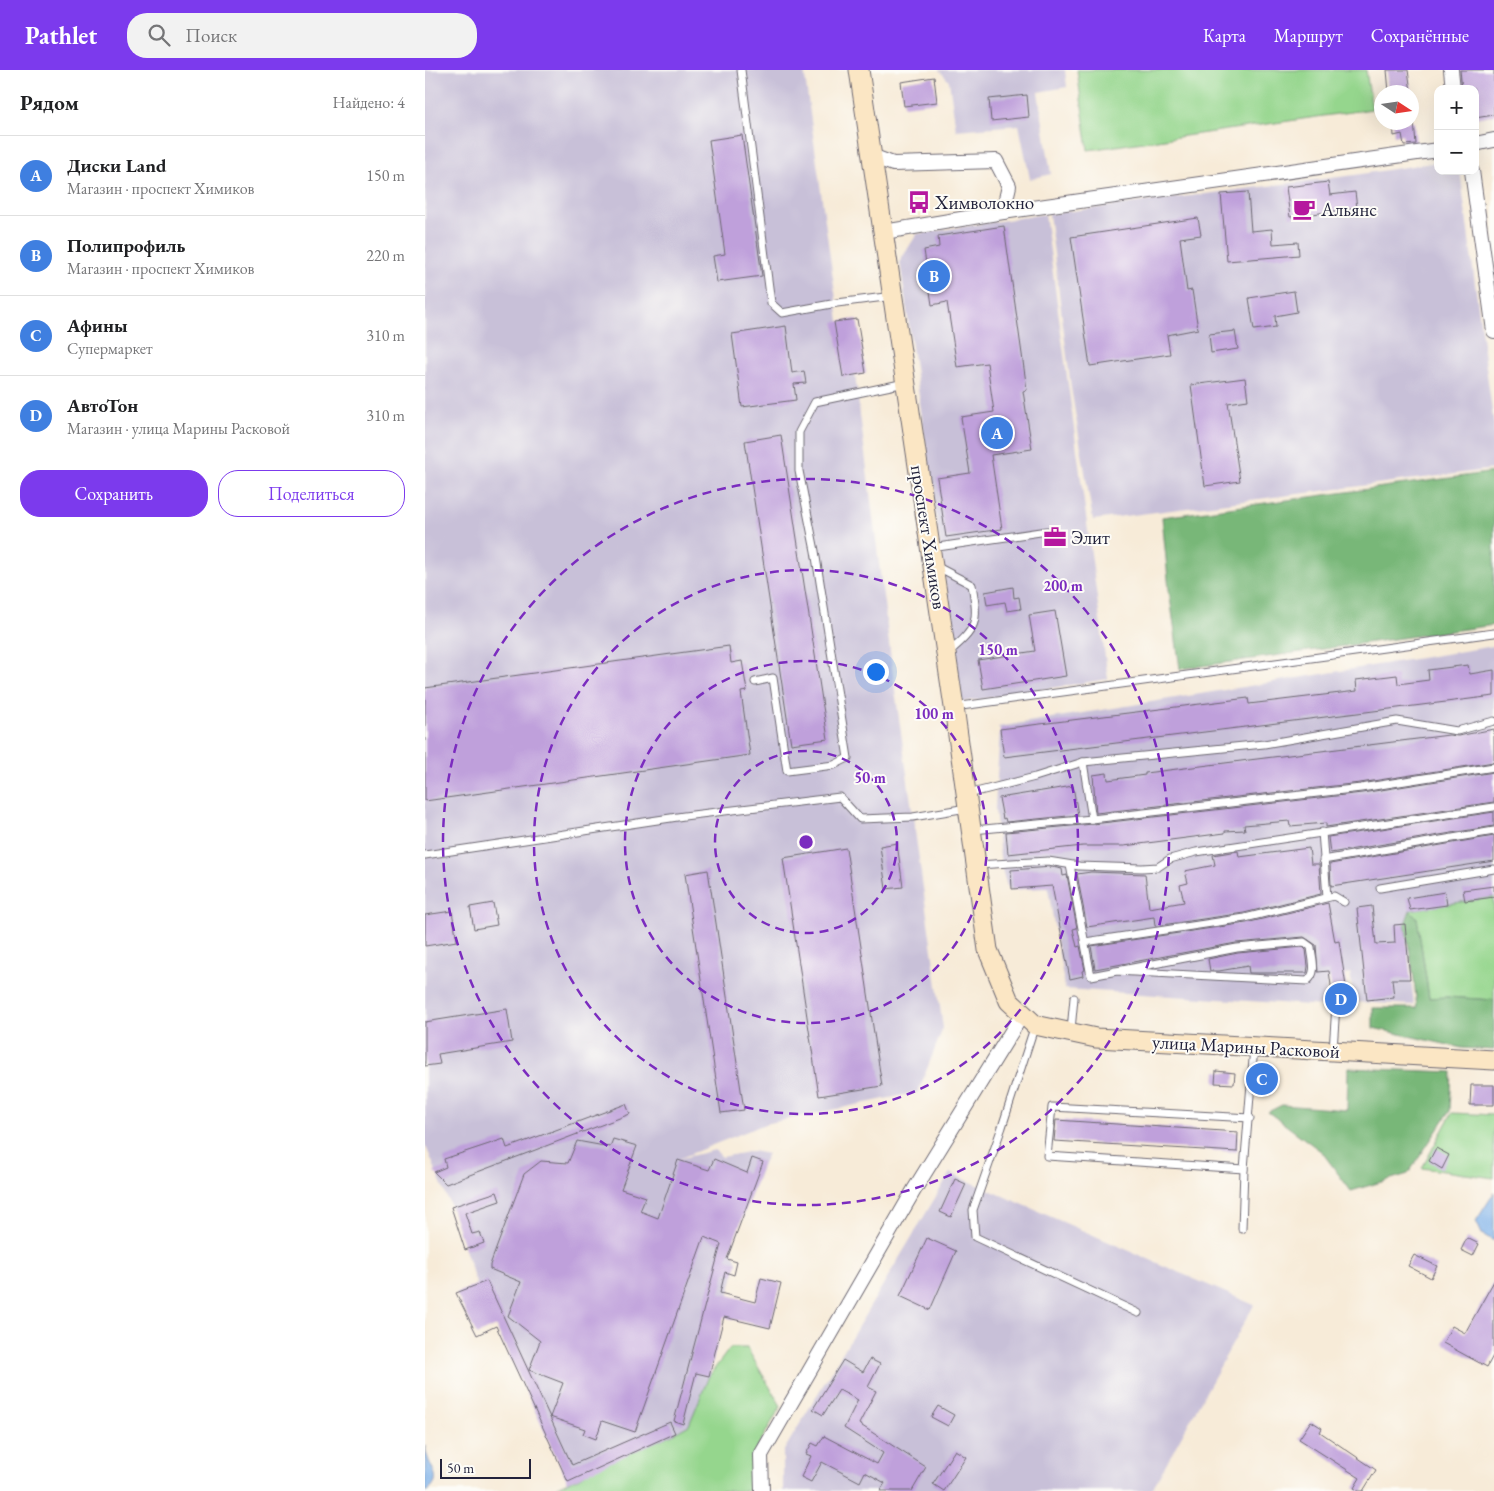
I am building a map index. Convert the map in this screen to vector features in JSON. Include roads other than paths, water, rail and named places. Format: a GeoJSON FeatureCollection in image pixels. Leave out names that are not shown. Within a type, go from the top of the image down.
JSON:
{"type":"FeatureCollection","features":[{"type":"Feature","properties":{"kind":"main road","name":"проспект Химиков"},"geometry":{"type":"LineString","coordinates":[[859,70],[954,707],[988,950],[1022,1013]]}},
{"type":"Feature","properties":{"kind":"main road","name":"улица Марины Расковой"},"geometry":{"type":"LineString","coordinates":[[1022,1013],[1071,1033],[1096,1038],[1494,1060]]}},
{"type":"Feature","properties":{"kind":"street"},"geometry":{"type":"LineString","coordinates":[[1451,70],[1453,85]]}},
{"type":"Feature","properties":{"kind":"street"},"geometry":{"type":"LineString","coordinates":[[1479,143],[1494,140]]}},
{"type":"Feature","properties":{"kind":"street"},"geometry":{"type":"LineString","coordinates":[[884,232],[1003,212],[1434,151]]}},
{"type":"Feature","properties":{"kind":"street"},"geometry":{"type":"LineString","coordinates":[[872,156],[893,164],[995,161],[1009,186],[1003,212]]}},
{"type":"Feature","properties":{"kind":"street"},"geometry":{"type":"LineString","coordinates":[[1473,175],[1494,331]]}},
{"type":"Feature","properties":{"kind":"street"},"geometry":{"type":"LineString","coordinates":[[762,1491],[761,1455],[914,1190],[1022,1013]]}},
{"type":"Feature","properties":{"kind":"lane"},"geometry":{"type":"LineString","coordinates":[[741,70],[771,303],[782,313],[837,303],[893,296]]}},
{"type":"Feature","properties":{"kind":"lane"},"geometry":{"type":"LineString","coordinates":[[755,682],[773,678],[787,772],[834,765],[848,758],[815,551],[799,471],[799,432],[815,402],[905,382]]}},
{"type":"Feature","properties":{"kind":"lane"},"geometry":{"type":"LineString","coordinates":[[931,556],[1047,531]]}},
{"type":"Feature","properties":{"kind":"lane"},"geometry":{"type":"LineString","coordinates":[[931,556],[972,585],[975,600],[975,622],[969,635],[946,655]]}},
{"type":"Feature","properties":{"kind":"lane"},"geometry":{"type":"LineString","coordinates":[[954,707],[1494,633]]}},
{"type":"Feature","properties":{"kind":"lane"},"geometry":{"type":"LineString","coordinates":[[425,855],[684,816],[840,797],[860,819],[913,817],[1083,762],[1264,744],[1397,721],[1457,731],[1494,721]]}},
{"type":"Feature","properties":{"kind":"lane"},"geometry":{"type":"LineString","coordinates":[[1083,762],[1092,819]]}},
{"type":"Feature","properties":{"kind":"lane"},"geometry":{"type":"LineString","coordinates":[[971,831],[1361,788],[1494,767]]}},
{"type":"Feature","properties":{"kind":"lane"},"geometry":{"type":"LineString","coordinates":[[976,865],[1048,861],[1070,865],[1158,868],[1170,859],[1196,852],[1494,807]]}},
{"type":"Feature","properties":{"kind":"lane"},"geometry":{"type":"LineString","coordinates":[[1323,860],[1494,831]]}},
{"type":"Feature","properties":{"kind":"lane"},"geometry":{"type":"LineString","coordinates":[[1322,832],[1327,898]]}},
{"type":"Feature","properties":{"kind":"lane"},"geometry":{"type":"LineString","coordinates":[[1070,865],[1091,976],[1115,971],[1237,948],[1304,942],[1311,947],[1314,971],[1312,977],[1307,981],[1115,971]]}},
{"type":"Feature","properties":{"kind":"lane"},"geometry":{"type":"LineString","coordinates":[[1379,888],[1494,868]]}},
{"type":"Feature","properties":{"kind":"lane"},"geometry":{"type":"LineString","coordinates":[[1085,942],[1245,918],[1334,896],[1343,902]]}},
{"type":"Feature","properties":{"kind":"lane"},"geometry":{"type":"LineString","coordinates":[[1071,1033],[1074,998]]}},
{"type":"Feature","properties":{"kind":"lane"},"geometry":{"type":"LineString","coordinates":[[1333,1051],[1336,1005]]}},
{"type":"Feature","properties":{"kind":"lane"},"geometry":{"type":"LineString","coordinates":[[1022,1013],[1003,1127],[973,1210],[975,1237],[1138,1313]]}},
{"type":"Feature","properties":{"kind":"lane"},"geometry":{"type":"LineString","coordinates":[[1242,1229],[1255,1046]]}},
{"type":"Feature","properties":{"kind":"lane"},"geometry":{"type":"LineString","coordinates":[[1245,1169],[1047,1156],[1052,1107],[1249,1118]]}},
{"type":"Feature","properties":{"kind":"water"},"geometry":{"type":"Polygon","coordinates":[[[1494,1193],[1494,1241],[1482,1234],[1476,1221],[1494,1193]]]}},
{"type":"Feature","properties":{"kind":"water"},"geometry":{"type":"Polygon","coordinates":[[[425,1445],[435,1475],[432,1487],[427,1491],[425,1491],[425,1445]]]}},
{"type":"Feature","properties":{"kind":"place","name":"Химволокно"},"geometry":{"type":"Point","coordinates":[919,202]}},
{"type":"Feature","properties":{"kind":"place","name":"Альянс"},"geometry":{"type":"Point","coordinates":[1304,209]}},
{"type":"Feature","properties":{"kind":"place","name":"Полипрофиль"},"geometry":{"type":"Point","coordinates":[934,276]}},
{"type":"Feature","properties":{"kind":"place","name":"Диски Land"},"geometry":{"type":"Point","coordinates":[997,433]}},
{"type":"Feature","properties":{"kind":"place","name":"Элит"},"geometry":{"type":"Point","coordinates":[1055,537]}},
{"type":"Feature","properties":{"kind":"place","name":"АвтоТон"},"geometry":{"type":"Point","coordinates":[1341,999]}},
{"type":"Feature","properties":{"kind":"place","name":"Афины"},"geometry":{"type":"Point","coordinates":[1262,1079]}}]}
